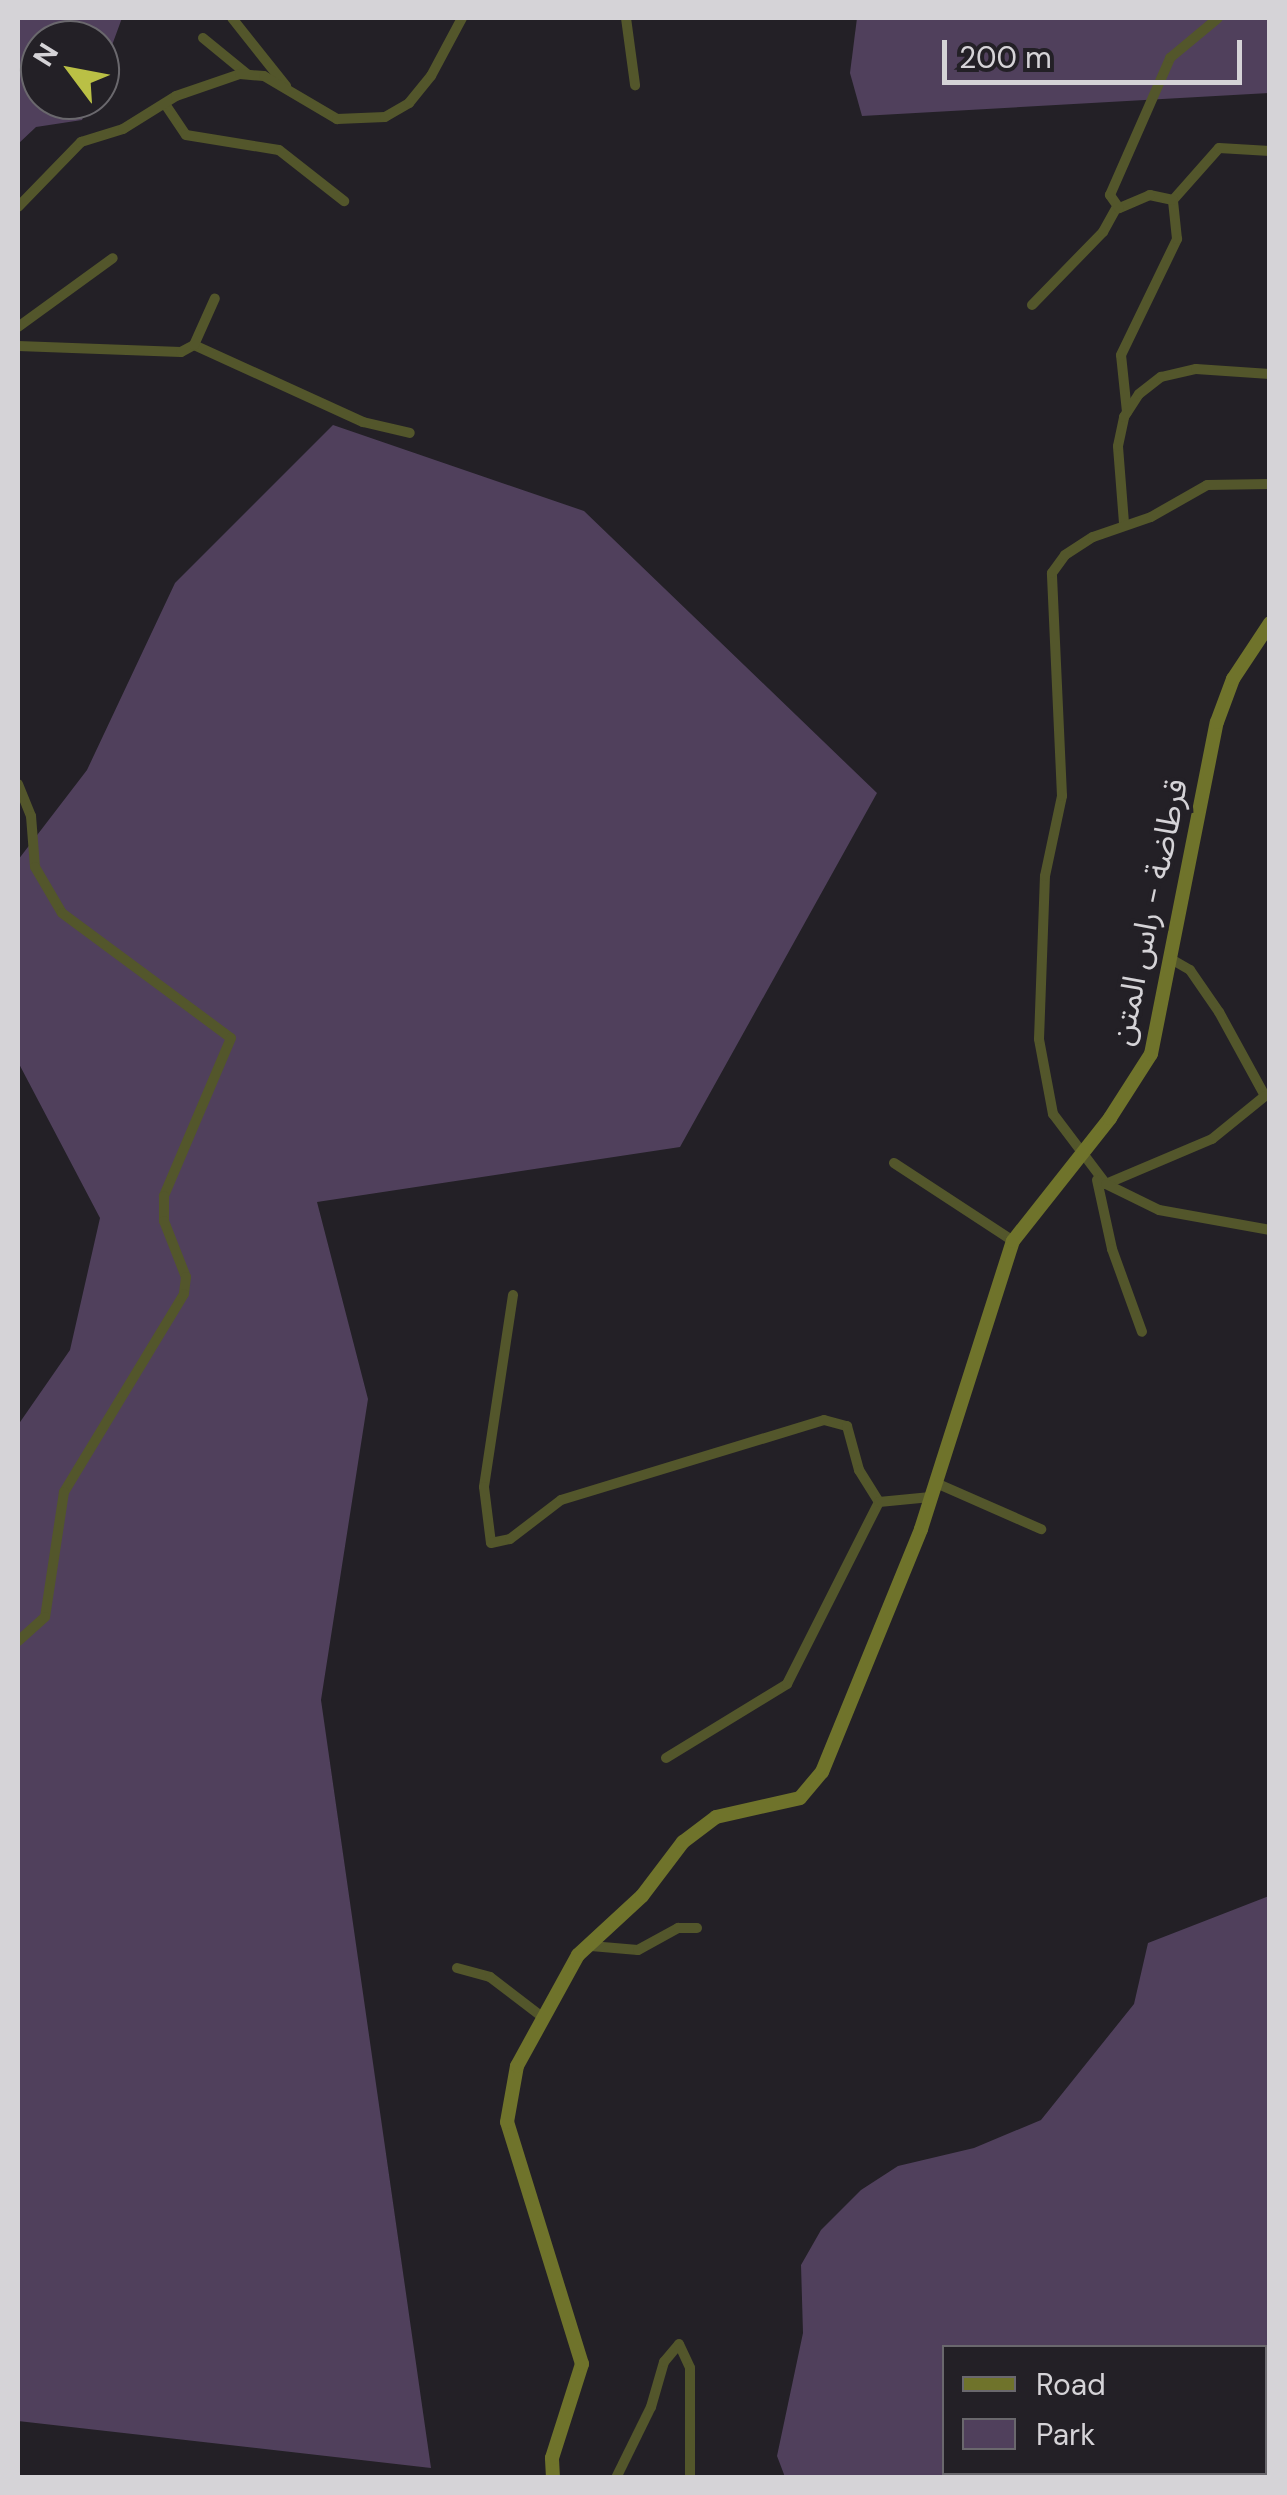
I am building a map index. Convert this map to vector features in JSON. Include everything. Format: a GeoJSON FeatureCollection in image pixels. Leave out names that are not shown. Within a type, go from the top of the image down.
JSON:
{"type":"FeatureCollection","features":[{"type":"Feature","properties":{"kind":"main road","name":"قرطاضة - راس المتن"},"geometry":{"type":"LineString","coordinates":[[553,2478],[552,2458],[582,2364],[507,2122],[517,2066],[541,2016],[578,1955],[642,1896],[701,1824],[800,1798],[810,1789],[921,1529],[1012,1241],[1082,1154],[1150,1054],[1221,710],[1270,624]]}},
{"type":"Feature","properties":{"kind":"street"},"geometry":{"type":"LineString","coordinates":[[232,18],[286,87]]}},
{"type":"Feature","properties":{"kind":"street"},"geometry":{"type":"LineString","coordinates":[[203,38],[248,75],[286,87],[337,119],[384,117],[410,102],[430,76],[462,18]]}},
{"type":"Feature","properties":{"kind":"street"},"geometry":{"type":"LineString","coordinates":[[626,18],[635,84]]}},
{"type":"Feature","properties":{"kind":"street"},"geometry":{"type":"LineString","coordinates":[[1116,207],[1110,195],[1116,176],[1170,58],[1218,18]]}},
{"type":"Feature","properties":{"kind":"street"},"geometry":{"type":"LineString","coordinates":[[18,207],[82,142],[124,129],[207,83],[248,75]]}},
{"type":"Feature","properties":{"kind":"street"},"geometry":{"type":"LineString","coordinates":[[165,104],[186,135],[280,150],[344,201]]}},
{"type":"Feature","properties":{"kind":"street"},"geometry":{"type":"LineString","coordinates":[[1124,523],[1117,468],[1126,412],[1121,355],[1177,239],[1172,200],[1219,148],[1270,150]]}},
{"type":"Feature","properties":{"kind":"street"},"geometry":{"type":"LineString","coordinates":[[1032,305],[1102,232],[1116,207],[1150,196],[1172,200]]}},
{"type":"Feature","properties":{"kind":"street"},"geometry":{"type":"LineString","coordinates":[[18,326],[113,258]]}},
{"type":"Feature","properties":{"kind":"street"},"geometry":{"type":"LineString","coordinates":[[194,346],[214,298]]}},
{"type":"Feature","properties":{"kind":"street"},"geometry":{"type":"LineString","coordinates":[[18,346],[162,354],[194,346],[363,422],[410,433]]}},
{"type":"Feature","properties":{"kind":"street"},"geometry":{"type":"LineString","coordinates":[[1126,412],[1150,384],[1174,372],[1270,374]]}},
{"type":"Feature","properties":{"kind":"street"},"geometry":{"type":"LineString","coordinates":[[1142,1332],[1112,1249],[1102,1182],[1053,1114],[1040,1039],[1045,876],[1062,796],[1058,614],[1050,589],[1065,554],[1124,523],[1150,517],[1207,486],[1270,484]]}},
{"type":"Feature","properties":{"kind":"street"},"geometry":{"type":"LineString","coordinates":[[18,784],[31,816],[36,867],[62,913],[231,1038],[164,1196],[164,1221],[186,1277],[184,1294],[64,1492],[45,1617],[18,1642]]}},
{"type":"Feature","properties":{"kind":"street"},"geometry":{"type":"LineString","coordinates":[[1102,1182],[1212,1139],[1264,1096],[1210,999],[1190,970],[1172,959]]}},
{"type":"Feature","properties":{"kind":"street"},"geometry":{"type":"LineString","coordinates":[[894,1163],[1012,1241]]}},
{"type":"Feature","properties":{"kind":"street"},"geometry":{"type":"LineString","coordinates":[[1102,1182],[1160,1210],[1270,1230]]}},
{"type":"Feature","properties":{"kind":"street"},"geometry":{"type":"LineString","coordinates":[[514,1295],[484,1487],[491,1544],[510,1539],[562,1500],[824,1420],[847,1426],[859,1470],[879,1502]]}},
{"type":"Feature","properties":{"kind":"street"},"geometry":{"type":"LineString","coordinates":[[879,1502],[933,1490],[1041,1529]]}},
{"type":"Feature","properties":{"kind":"street"},"geometry":{"type":"LineString","coordinates":[[666,1758],[787,1684],[879,1502]]}},
{"type":"Feature","properties":{"kind":"street"},"geometry":{"type":"LineString","coordinates":[[578,1955],[600,1943],[638,1950],[678,1928],[697,1928]]}},
{"type":"Feature","properties":{"kind":"street"},"geometry":{"type":"LineString","coordinates":[[457,1968],[490,1978],[541,2016]]}},
{"type":"Feature","properties":{"kind":"street"},"geometry":{"type":"LineString","coordinates":[[616,2478],[651,2407],[664,2362],[680,2344],[690,2368],[690,2478]]}},
{"type":"Feature","properties":{"kind":"green space"},"geometry":{"type":"Polygon","coordinates":[[[18,18],[122,18],[120,23],[120,20],[20,20],[20,120],[82,120],[36,127],[18,144],[18,18]]]}},
{"type":"Feature","properties":{"kind":"green space"},"geometry":{"type":"Polygon","coordinates":[[[857,18],[1269,18],[1269,93],[862,116],[850,73],[857,18]]]}},
{"type":"Feature","properties":{"kind":"green space"},"geometry":{"type":"Polygon","coordinates":[[[333,425],[584,511],[877,793],[680,1147],[317,1202],[368,1399],[321,1700],[431,2468],[18,2421],[18,1425],[70,1350],[100,1218],[18,1062],[18,860],[87,770],[175,583],[333,425]]]}},
{"type":"Feature","properties":{"kind":"green space"},"geometry":{"type":"Polygon","coordinates":[[[1269,1896],[1269,2477],[785,2477],[777,2456],[803,2333],[801,2265],[821,2230],[861,2190],[898,2166],[974,2148],[1041,2120],[1134,2004],[1148,1943],[1269,1896]]]}}]}
